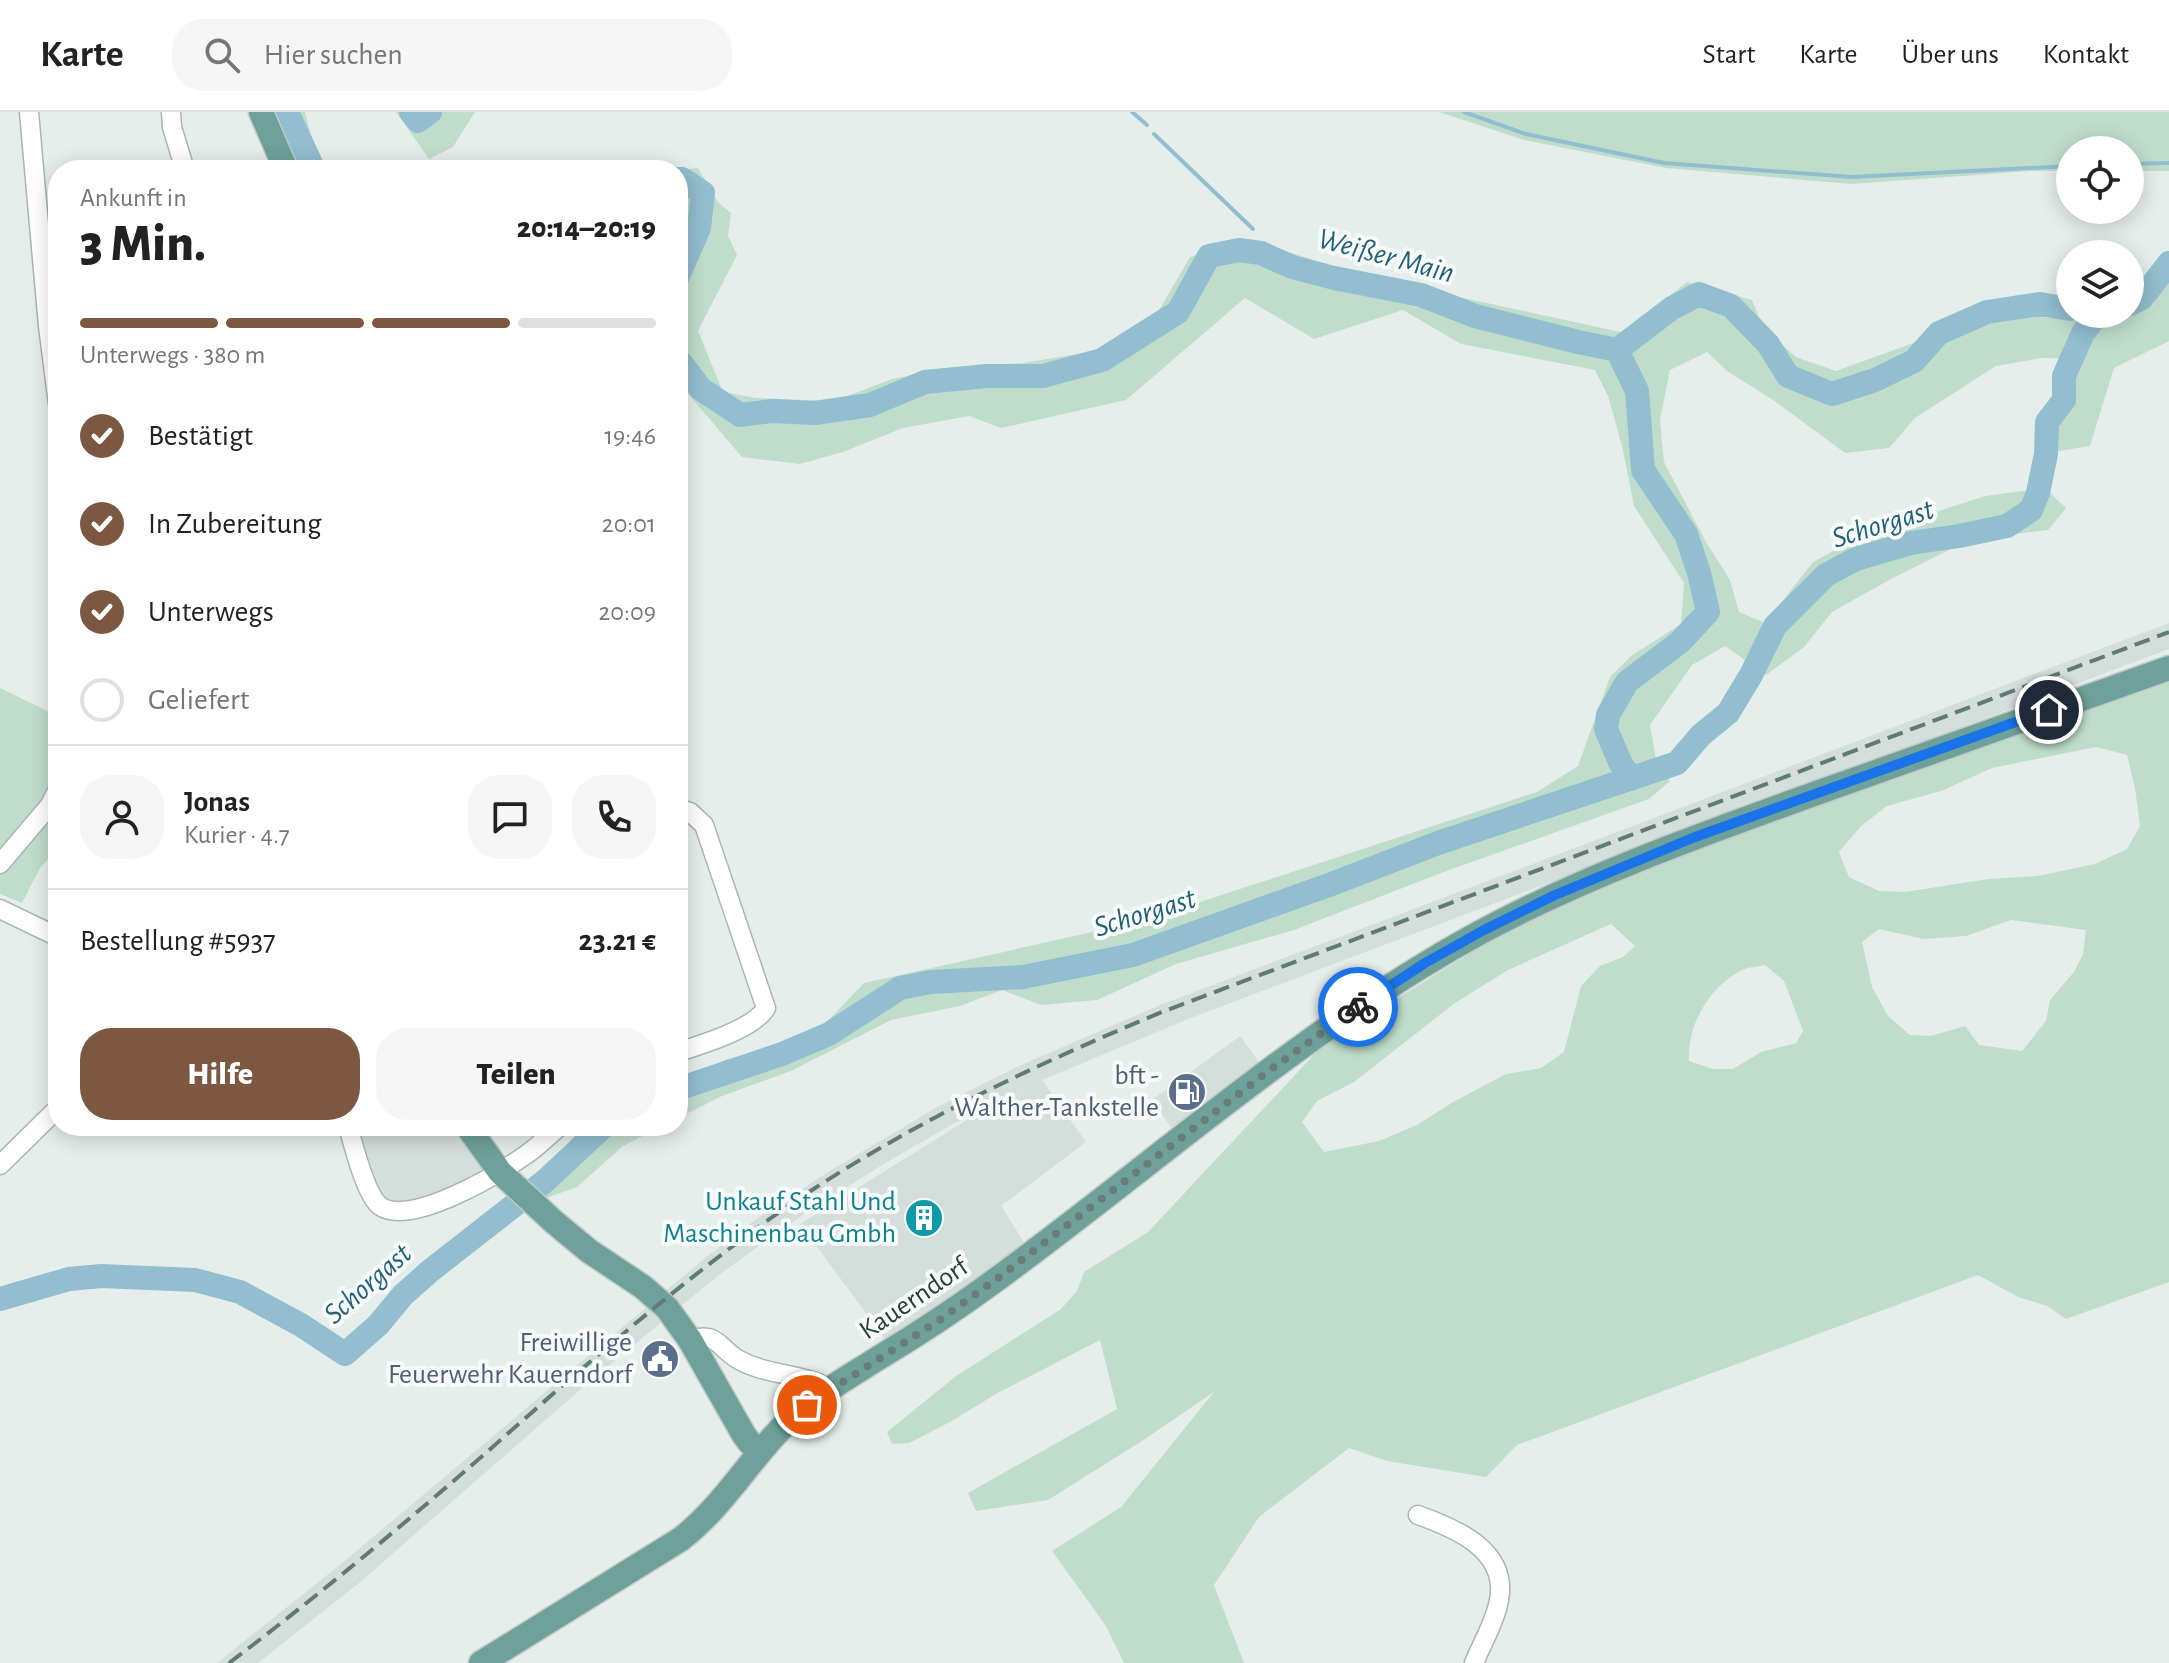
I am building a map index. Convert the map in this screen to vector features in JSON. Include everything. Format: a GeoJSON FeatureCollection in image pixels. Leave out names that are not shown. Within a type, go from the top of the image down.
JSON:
{"type":"FeatureCollection","features":[{"type":"Feature","properties":{"kind":"main road"},"geometry":{"type":"LineString","coordinates":[[261,112],[282,160]]}},
{"type":"Feature","properties":{"kind":"main road","name":"Kauerndorf"},"geometry":{"type":"LineString","coordinates":[[481,1663],[704,1522],[760,1450],[785,1424],[825,1392],[938,1321],[1270,1070],[1425,963],[1555,895],[1695,837],[2169,668]]}},
{"type":"Feature","properties":{"kind":"main road"},"geometry":{"type":"LineString","coordinates":[[475,1136],[507,1178],[554,1222],[661,1302],[690,1340],[744,1435],[760,1450]]}},
{"type":"Feature","properties":{"kind":"street"},"geometry":{"type":"LineString","coordinates":[[29,112],[48,326]]}},
{"type":"Feature","properties":{"kind":"street"},"geometry":{"type":"LineString","coordinates":[[171,112],[182,160]]}},
{"type":"Feature","properties":{"kind":"street"},"geometry":{"type":"LineString","coordinates":[[0,864],[48,807]]}},
{"type":"Feature","properties":{"kind":"street"},"geometry":{"type":"LineString","coordinates":[[688,811],[704,825],[766,1008],[761,1016],[742,1027],[688,1049]]}},
{"type":"Feature","properties":{"kind":"street"},"geometry":{"type":"LineString","coordinates":[[0,909],[48,932]]}},
{"type":"Feature","properties":{"kind":"street"},"geometry":{"type":"LineString","coordinates":[[0,1165],[48,1118]]}},
{"type":"Feature","properties":{"kind":"street"},"geometry":{"type":"LineString","coordinates":[[350,1136],[370,1193],[378,1205],[391,1212],[412,1210],[507,1178],[548,1136]]}},
{"type":"Feature","properties":{"kind":"street"},"geometry":{"type":"LineString","coordinates":[[690,1340],[703,1336],[714,1340],[740,1360],[767,1372],[818,1383],[825,1392]]}},
{"type":"Feature","properties":{"kind":"street"},"geometry":{"type":"LineString","coordinates":[[1418,1515],[1466,1536],[1489,1556],[1495,1568],[1500,1585],[1494,1617],[1474,1663]]}},
{"type":"Feature","properties":{"kind":"shaded area"},"geometry":{"type":"Polygon","coordinates":[[[2169,623],[2169,649],[1188,1019],[1042,1080],[1086,1142],[1001,1206],[1027,1247],[889,1344],[800,1224],[970,1118],[1031,1086],[951,1125],[818,1205],[720,1274],[582,1388],[359,1583],[258,1663],[217,1663],[341,1564],[705,1258],[755,1220],[828,1172],[939,1106],[1021,1065],[1160,1005],[2169,623]]]}},
{"type":"Feature","properties":{"kind":"shaded area"},"geometry":{"type":"Polygon","coordinates":[[[1240,1036],[1261,1065],[1174,1131],[1152,1100],[1240,1036]]]}},
{"type":"Feature","properties":{"kind":"shaded area"},"geometry":{"type":"Polygon","coordinates":[[[356,1136],[470,1136],[492,1172],[399,1208],[375,1193],[356,1136]]]}},
{"type":"Feature","properties":{"kind":"green space"},"geometry":{"type":"Polygon","coordinates":[[[269,112],[305,112],[311,136],[322,160],[293,160],[272,125],[269,112]]]}},
{"type":"Feature","properties":{"kind":"green space"},"geometry":{"type":"Polygon","coordinates":[[[396,112],[475,112],[453,147],[429,159],[396,112]]]}},
{"type":"Feature","properties":{"kind":"green space"},"geometry":{"type":"Polygon","coordinates":[[[1439,112],[2169,112],[2169,171],[2144,171],[2144,136],[2056,136],[2056,171],[1851,184],[1666,168],[1524,140],[1439,112]]]}},
{"type":"Feature","properties":{"kind":"green space"},"geometry":{"type":"Polygon","coordinates":[[[698,168],[718,202],[731,213],[728,236],[737,255],[698,331],[723,392],[756,398],[834,401],[892,379],[948,368],[1023,363],[1095,351],[1158,312],[1190,257],[1242,240],[1367,277],[1625,333],[1687,282],[1752,300],[1764,329],[1796,357],[1836,371],[1960,326],[2000,315],[2056,318],[2056,328],[2144,328],[2144,308],[2153,305],[2169,268],[2169,341],[2114,368],[2090,446],[2047,453],[2082,359],[2042,358],[1996,366],[1915,418],[1889,448],[1845,453],[1776,402],[1727,371],[1707,352],[1670,370],[1660,420],[1664,462],[1730,580],[1739,612],[1765,623],[1813,562],[1859,537],[1985,496],[2045,488],[2066,508],[2048,530],[1971,539],[1891,579],[1832,612],[1804,647],[1766,675],[1725,646],[1692,665],[1650,725],[1656,759],[1670,781],[1649,799],[1449,870],[1294,930],[1176,964],[1097,1000],[1041,1005],[1002,990],[960,1006],[891,1020],[791,1071],[722,1096],[688,1113],[688,1077],[727,1059],[755,1057],[817,1032],[864,983],[1142,921],[1537,792],[1578,766],[1610,677],[1631,656],[1681,624],[1684,583],[1634,506],[1608,396],[1595,370],[1461,344],[1403,310],[1314,339],[1245,298],[1126,400],[1001,428],[969,416],[903,428],[843,452],[800,464],[742,457],[688,394],[688,231],[692,220],[688,215],[688,169],[698,168]]]}},
{"type":"Feature","properties":{"kind":"green space"},"geometry":{"type":"Polygon","coordinates":[[[2169,678],[2169,1282],[2066,1319],[2047,1306],[2018,1297],[1978,1275],[1517,1445],[1486,1477],[1387,1461],[1349,1448],[1259,1517],[1214,1585],[1244,1663],[1124,1663],[1106,1626],[1052,1551],[1121,1507],[1214,1392],[1048,1500],[976,1511],[968,1493],[1117,1409],[1100,1340],[909,1443],[892,1444],[887,1432],[956,1376],[1061,1309],[1077,1291],[1084,1272],[1148,1232],[1324,1044],[1515,925],[1669,861],[1973,747],[2169,678]],[[2096,747],[1992,768],[1941,791],[1887,806],[1861,826],[1839,852],[1849,877],[1879,891],[1905,892],[1988,879],[2037,876],[2095,864],[2127,849],[2140,826],[2127,755],[2096,747]],[[2011,920],[1966,936],[1924,939],[1879,929],[1862,942],[1872,987],[1888,1016],[1910,1035],[1931,1036],[1965,1026],[1979,1045],[2022,1051],[2046,1021],[2050,1000],[2074,972],[2083,954],[2086,930],[2011,920]],[[1611,924],[1508,970],[1455,1003],[1354,1082],[1317,1101],[1302,1122],[1324,1152],[1379,1141],[1417,1125],[1506,1074],[1541,1068],[1564,1052],[1581,986],[1600,966],[1623,957],[1635,946],[1611,924]],[[1765,965],[1749,968],[1729,978],[1702,1009],[1692,1034],[1689,1061],[1713,1069],[1733,1069],[1761,1052],[1796,1043],[1803,1031],[1784,981],[1765,965]]]}},
{"type":"Feature","properties":{"kind":"green space"},"geometry":{"type":"Polygon","coordinates":[[[0,688],[48,711],[48,859],[22,903],[0,894],[0,688]]]}},
{"type":"Feature","properties":{"kind":"green space"},"geometry":{"type":"Polygon","coordinates":[[[574,1136],[642,1136],[623,1146],[577,1187],[535,1202],[521,1188],[541,1178],[574,1136]]]}},
{"type":"Feature","properties":{"kind":"waterway","name":"Weißer Main"},"geometry":{"type":"LineString","coordinates":[[287,112],[309,160]]}},
{"type":"Feature","properties":{"kind":"waterway","name":"Weißer Main"},"geometry":{"type":"LineString","coordinates":[[411,112],[418,121],[430,112]]}},
{"type":"Feature","properties":{"kind":"waterway"},"geometry":{"type":"LineString","coordinates":[[1132,112],[1147,125]]}},
{"type":"Feature","properties":{"kind":"waterway"},"geometry":{"type":"LineString","coordinates":[[1464,112],[1526,134],[1664,163],[1852,177],[2056,167]]}},
{"type":"Feature","properties":{"kind":"waterway"},"geometry":{"type":"LineString","coordinates":[[1154,134],[1253,229]]}},
{"type":"Feature","properties":{"kind":"waterway"},"geometry":{"type":"LineString","coordinates":[[2144,164],[2169,163]]}},
{"type":"Feature","properties":{"kind":"waterway","name":"Weißer Main"},"geometry":{"type":"LineString","coordinates":[[688,183],[703,193],[699,228],[688,253]]}},
{"type":"Feature","properties":{"kind":"waterway","name":"Weißer Main"},"geometry":{"type":"LineString","coordinates":[[688,372],[701,389],[740,415],[772,411],[815,413],[870,405],[925,382],[987,376],[1043,376],[1102,360],[1178,312],[1209,256],[1239,250],[1261,253],[1292,267],[1334,278],[1421,295],[1475,316],[1617,350],[1672,308],[1699,294],[1731,306],[1768,344],[1788,376],[1832,394],[1875,380],[1914,361],[1939,333],[1987,312],[2040,304],[2056,307]]}},
{"type":"Feature","properties":{"kind":"waterway","name":"Weißer Main"},"geometry":{"type":"LineString","coordinates":[[2144,295],[2169,263]]}},
{"type":"Feature","properties":{"kind":"waterway","name":"Schorgast"},"geometry":{"type":"LineString","coordinates":[[688,1086],[782,1054],[829,1034],[900,988],[931,982],[1023,977],[1133,955],[1438,843],[1677,763],[1701,735],[1728,713],[1775,626],[1826,575],[1856,559],[1911,543],[2007,526],[2031,510],[2046,454],[2047,422],[2064,400],[2064,376],[2087,328]]}},
{"type":"Feature","properties":{"kind":"waterway","name":"Schorgast"},"geometry":{"type":"LineString","coordinates":[[1617,350],[1637,391],[1643,470],[1686,534],[1708,612],[1680,642],[1627,682],[1608,715],[1606,729],[1631,779]]}},
{"type":"Feature","properties":{"kind":"waterway","name":"Schorgast"},"geometry":{"type":"LineString","coordinates":[[0,1299],[69,1279],[101,1276],[195,1280],[240,1292],[301,1325],[345,1354],[430,1271],[545,1181],[593,1136]]}},
{"type":"Feature","properties":{"kind":"railway"},"geometry":{"type":"LineString","coordinates":[[229,1663],[360,1560],[620,1337],[722,1254],[853,1164],[953,1108],[1056,1058],[1162,1012],[2169,632]]}},
{"type":"Feature","properties":{"kind":"way so far"},"geometry":{"type":"LineString","coordinates":[[807,1405],[938,1321],[998,1278],[1270,1070],[1358,1007]]}},
{"type":"Feature","properties":{"kind":"place","name":"bft - Walther-Tankstelle"},"geometry":{"type":"Point","coordinates":[1187,1092]}},
{"type":"Feature","properties":{"kind":"place","name":"Unkauf Stahl Und Maschinenbau Gmbh"},"geometry":{"type":"Point","coordinates":[924,1218]}},
{"type":"Feature","properties":{"kind":"place","name":"Freiwillige Feuerwehr Kauerndorf"},"geometry":{"type":"Point","coordinates":[660,1359]}},
{"type":"Feature","properties":{"kind":"route"},"geometry":{"type":"LineString","coordinates":[[1358,1007],[1425,963],[1555,895],[1695,837],[2049,710]]}}]}
